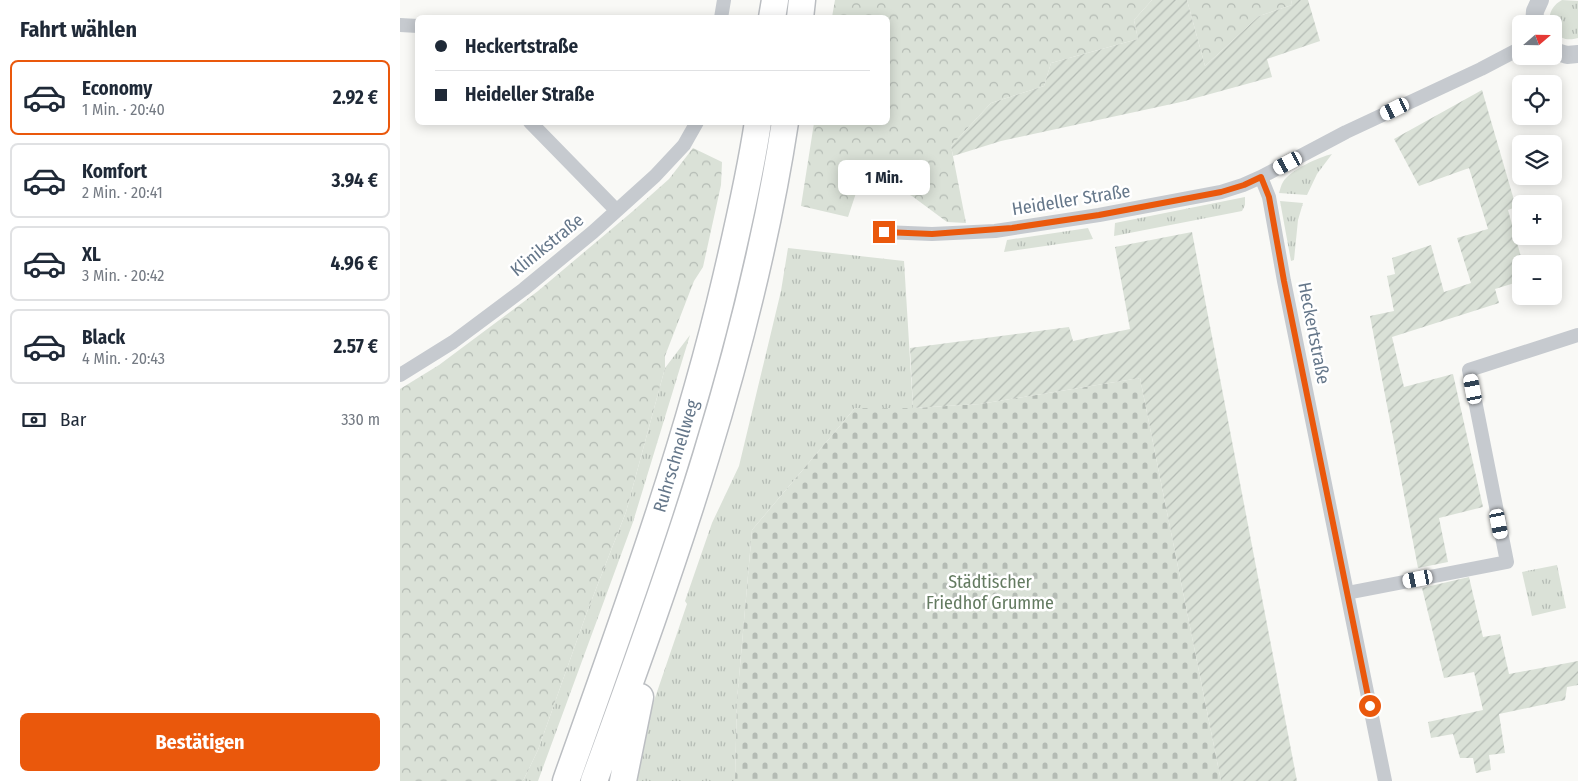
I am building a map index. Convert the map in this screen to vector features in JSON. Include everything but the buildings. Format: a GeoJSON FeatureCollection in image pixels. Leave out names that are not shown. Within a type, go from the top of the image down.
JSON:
{"type":"FeatureCollection","features":[{"type":"Feature","properties":{"kind":"highway"},"geometry":{"type":"LineString","coordinates":[[772,15],[775,0]]}},
{"type":"Feature","properties":{"kind":"highway"},"geometry":{"type":"LineString","coordinates":[[800,15],[802,0]]}},
{"type":"Feature","properties":{"kind":"highway","name":"Ruhrschnellweg"},"geometry":{"type":"LineString","coordinates":[[566,781],[683,442],[715,327],[738,226],[757,125]]}},
{"type":"Feature","properties":{"kind":"highway","name":"Ruhrschnellweg"},"geometry":{"type":"LineString","coordinates":[[594,781],[669,575],[725,396],[766,227],[784,125]]}},
{"type":"Feature","properties":{"kind":"highway"},"geometry":{"type":"LineString","coordinates":[[623,781],[630,739],[669,575]]}},
{"type":"Feature","properties":{"kind":"highway"},"geometry":{"type":"LineString","coordinates":[[547,781],[603,677]]}},
{"type":"Feature","properties":{"kind":"street"},"geometry":{"type":"LineString","coordinates":[[722,15],[724,0]]}},
{"type":"Feature","properties":{"kind":"street"},"geometry":{"type":"LineString","coordinates":[[1535,15],[1540,0]]}},
{"type":"Feature","properties":{"kind":"street"},"geometry":{"type":"LineString","coordinates":[[400,24],[415,26]]}},
{"type":"Feature","properties":{"kind":"street"},"geometry":{"type":"LineString","coordinates":[[1261,177],[1346,132],[1512,53]]}},
{"type":"Feature","properties":{"kind":"street"},"geometry":{"type":"LineString","coordinates":[[1562,53],[1578,56]]}},
{"type":"Feature","properties":{"kind":"street"},"geometry":{"type":"LineString","coordinates":[[533,125],[616,210]]}},
{"type":"Feature","properties":{"kind":"street","name":"Klinikstraße"},"geometry":{"type":"LineString","coordinates":[[400,374],[453,342],[524,289],[593,232],[655,176],[684,145],[695,125]]}},
{"type":"Feature","properties":{"kind":"street","name":"Heideller Straße"},"geometry":{"type":"LineString","coordinates":[[884,232],[932,234],[995,231],[1099,215],[1221,192],[1244,185],[1261,177]]}},
{"type":"Feature","properties":{"kind":"street","name":"Heckertstraße"},"geometry":{"type":"LineString","coordinates":[[1261,177],[1269,197],[1385,781]]}},
{"type":"Feature","properties":{"kind":"street"},"geometry":{"type":"LineString","coordinates":[[1347,593],[1507,562],[1469,370],[1578,334]]}},
{"type":"Feature","properties":{"kind":"green space"},"geometry":{"type":"Polygon","coordinates":[[[835,0],[1152,0],[1134,20],[1138,39],[1051,63],[1044,86],[991,103],[951,146],[966,223],[947,222],[912,196],[903,192],[858,187],[848,217],[801,206],[814,125],[890,125],[890,15],[832,15],[835,0]]]}},
{"type":"Feature","properties":{"kind":"green space"},"geometry":{"type":"Polygon","coordinates":[[[1152,0],[1187,0],[1205,66],[1259,16],[1292,5],[1291,0],[1308,0],[1320,41],[1267,59],[1272,77],[1181,102],[1001,141],[953,156],[951,146],[991,103],[1044,86],[1051,63],[1138,39],[1134,20],[1152,0]]]}},
{"type":"Feature","properties":{"kind":"green space"},"geometry":{"type":"Polygon","coordinates":[[[1187,0],[1291,0],[1292,5],[1259,16],[1205,66],[1187,0]]]}},
{"type":"Feature","properties":{"kind":"green space"},"geometry":{"type":"Polygon","coordinates":[[[1562,0],[1578,1],[1578,38],[1562,38],[1562,15],[1550,15],[1556,4],[1562,0]]]}},
{"type":"Feature","properties":{"kind":"green space"},"geometry":{"type":"Polygon","coordinates":[[[1482,90],[1513,195],[1512,208],[1508,210],[1512,224],[1512,245],[1518,245],[1520,255],[1512,255],[1512,284],[1495,289],[1499,303],[1392,337],[1404,387],[1453,374],[1483,507],[1439,518],[1448,562],[1418,568],[1370,316],[1394,311],[1387,276],[1395,274],[1392,258],[1431,245],[1444,292],[1471,283],[1457,238],[1488,229],[1469,168],[1419,186],[1394,139],[1482,90]]]}},
{"type":"Feature","properties":{"kind":"green space"},"geometry":{"type":"Polygon","coordinates":[[[693,148],[722,162],[721,185],[703,267],[694,281],[665,356],[665,368],[626,512],[587,612],[538,750],[523,781],[400,781],[400,389],[439,365],[538,291],[669,179],[693,148]]]}},
{"type":"Feature","properties":{"kind":"green space"},"geometry":{"type":"Polygon","coordinates":[[[1332,154],[1317,174],[1307,195],[1279,193],[1283,182],[1292,173],[1313,161],[1332,154]]]}},
{"type":"Feature","properties":{"kind":"green space"},"geometry":{"type":"Polygon","coordinates":[[[1245,197],[1245,205],[1242,211],[1114,236],[1115,223],[1245,197]]]}},
{"type":"Feature","properties":{"kind":"green space"},"geometry":{"type":"Polygon","coordinates":[[[1280,201],[1303,203],[1298,220],[1294,260],[1291,261],[1280,201]]]}},
{"type":"Feature","properties":{"kind":"green space"},"geometry":{"type":"Polygon","coordinates":[[[1088,228],[1093,239],[1004,252],[1007,240],[1088,228]]]}},
{"type":"Feature","properties":{"kind":"green space"},"geometry":{"type":"Polygon","coordinates":[[[1192,232],[1297,781],[1221,781],[1140,378],[980,404],[913,408],[910,348],[1069,327],[1073,341],[1130,329],[1115,247],[1192,232]]]}},
{"type":"Feature","properties":{"kind":"green space"},"geometry":{"type":"Polygon","coordinates":[[[788,248],[904,261],[913,408],[855,408],[752,530],[737,700],[735,781],[633,781],[642,736],[687,604],[685,601],[712,523],[739,466],[781,291],[788,248]]]}},
{"type":"Feature","properties":{"kind":"green space"},"geometry":{"type":"Polygon","coordinates":[[[690,335],[633,522],[538,781],[523,781],[538,750],[587,612],[626,512],[665,368],[690,335]]]}},
{"type":"Feature","properties":{"kind":"green space","name":"Städtischer Friedhof Grumme"},"geometry":{"type":"Polygon","coordinates":[[[1140,378],[1221,781],[735,781],[737,700],[752,530],[855,408],[913,408],[980,404],[1140,378]]]}},
{"type":"Feature","properties":{"kind":"green space"},"geometry":{"type":"Polygon","coordinates":[[[1557,565],[1566,608],[1532,616],[1522,572],[1557,565]]]}},
{"type":"Feature","properties":{"kind":"green space"},"geometry":{"type":"Polygon","coordinates":[[[1469,577],[1483,637],[1500,634],[1509,674],[1578,661],[1578,685],[1567,687],[1565,700],[1499,714],[1505,753],[1489,755],[1491,770],[1476,773],[1473,758],[1460,758],[1453,734],[1431,738],[1428,722],[1483,710],[1474,672],[1444,678],[1422,588],[1469,577]]]}},
{"type":"Feature","properties":{"kind":"route"},"geometry":{"type":"LineString","coordinates":[[884,232],[932,234],[995,231],[1099,215],[1221,192],[1244,185],[1261,177],[1269,197],[1284,281],[1370,706]]}}]}
